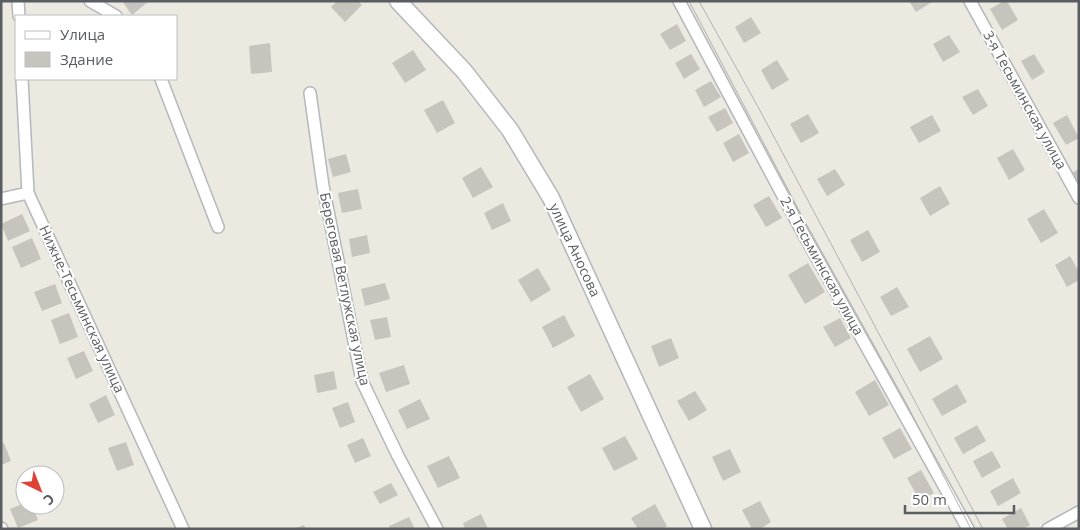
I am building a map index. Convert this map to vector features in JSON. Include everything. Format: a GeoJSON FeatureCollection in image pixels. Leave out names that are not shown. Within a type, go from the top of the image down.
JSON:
{"type":"FeatureCollection","features":[{"type":"Feature","properties":{"kind":"main road","name":"улица Аносова"},"geometry":{"type":"LineString","coordinates":[[398,1],[476,86],[510,130],[552,198],[703,529]]}},
{"type":"Feature","properties":{"kind":"street"},"geometry":{"type":"LineString","coordinates":[[18,1],[19,15]]}},
{"type":"Feature","properties":{"kind":"street"},"geometry":{"type":"LineString","coordinates":[[90,1],[114,15]]}},
{"type":"Feature","properties":{"kind":"street","name":"2-я Тесьминская улица"},"geometry":{"type":"LineString","coordinates":[[679,1],[799,226],[968,529]]}},
{"type":"Feature","properties":{"kind":"street","name":"3-я Тесьминская улица"},"geometry":{"type":"LineString","coordinates":[[970,1],[1079,198]]}},
{"type":"Feature","properties":{"kind":"street","name":"Нижне-Тесьминская улица"},"geometry":{"type":"LineString","coordinates":[[22,80],[28,193],[183,529]]}},
{"type":"Feature","properties":{"kind":"street"},"geometry":{"type":"LineString","coordinates":[[161,80],[218,227]]}},
{"type":"Feature","properties":{"kind":"street","name":"Береговая Ветлужская улица"},"geometry":{"type":"LineString","coordinates":[[310,92],[323,186],[362,381],[398,456],[437,529]]}},
{"type":"Feature","properties":{"kind":"street"},"geometry":{"type":"LineString","coordinates":[[1,199],[28,193]]}},
{"type":"Feature","properties":{"kind":"street"},"geometry":{"type":"LineString","coordinates":[[1048,529],[1079,512]]}},
{"type":"Feature","properties":{"kind":"building"},"geometry":{"type":"Polygon","coordinates":[[[122,1],[149,1],[132,15],[122,1]]]}},
{"type":"Feature","properties":{"kind":"building"},"geometry":{"type":"Polygon","coordinates":[[[337,1],[358,1],[362,5],[345,22],[331,7],[337,1]]]}},
{"type":"Feature","properties":{"kind":"building"},"geometry":{"type":"Polygon","coordinates":[[[909,1],[932,1],[932,2],[916,12],[909,1]]]}},
{"type":"Feature","properties":{"kind":"building"},"geometry":{"type":"Polygon","coordinates":[[[1007,1],[1018,20],[1002,30],[990,9],[1007,1]]]}},
{"type":"Feature","properties":{"kind":"building"},"geometry":{"type":"Polygon","coordinates":[[[751,17],[761,33],[744,43],[735,27],[751,17]]]}},
{"type":"Feature","properties":{"kind":"building"},"geometry":{"type":"Polygon","coordinates":[[[677,24],[686,41],[670,50],[660,34],[677,24]]]}},
{"type":"Feature","properties":{"kind":"building"},"geometry":{"type":"Polygon","coordinates":[[[949,35],[960,52],[943,62],[933,44],[949,35]]]}},
{"type":"Feature","properties":{"kind":"building"},"geometry":{"type":"Polygon","coordinates":[[[270,43],[272,72],[251,74],[249,46],[270,43]]]}},
{"type":"Feature","properties":{"kind":"building"},"geometry":{"type":"Polygon","coordinates":[[[413,50],[426,70],[405,83],[392,63],[413,50]]]}},
{"type":"Feature","properties":{"kind":"building"},"geometry":{"type":"Polygon","coordinates":[[[691,54],[700,69],[684,79],[675,63],[691,54]]]}},
{"type":"Feature","properties":{"kind":"building"},"geometry":{"type":"Polygon","coordinates":[[[1034,54],[1045,72],[1032,80],[1021,61],[1034,54]]]}},
{"type":"Feature","properties":{"kind":"building"},"geometry":{"type":"Polygon","coordinates":[[[777,60],[789,80],[772,90],[761,70],[777,60]]]}},
{"type":"Feature","properties":{"kind":"building"},"geometry":{"type":"Polygon","coordinates":[[[711,81],[721,97],[704,107],[695,90],[711,81]]]}},
{"type":"Feature","properties":{"kind":"building"},"geometry":{"type":"Polygon","coordinates":[[[978,89],[988,106],[973,115],[962,97],[978,89]]]}},
{"type":"Feature","properties":{"kind":"building"},"geometry":{"type":"Polygon","coordinates":[[[443,100],[455,123],[437,133],[424,110],[443,100]]]}},
{"type":"Feature","properties":{"kind":"building"},"geometry":{"type":"Polygon","coordinates":[[[725,108],[733,123],[717,132],[708,117],[725,108]]]}},
{"type":"Feature","properties":{"kind":"building"},"geometry":{"type":"Polygon","coordinates":[[[808,114],[819,133],[801,143],[790,124],[808,114]]]}},
{"type":"Feature","properties":{"kind":"building"},"geometry":{"type":"Polygon","coordinates":[[[932,115],[941,131],[919,143],[910,127],[932,115]]]}},
{"type":"Feature","properties":{"kind":"building"},"geometry":{"type":"Polygon","coordinates":[[[1067,115],[1079,138],[1066,145],[1053,123],[1067,115]]]}},
{"type":"Feature","properties":{"kind":"building"},"geometry":{"type":"Polygon","coordinates":[[[739,134],[749,153],[733,162],[723,143],[739,134]]]}},
{"type":"Feature","properties":{"kind":"building"},"geometry":{"type":"Polygon","coordinates":[[[1013,149],[1025,170],[1009,180],[997,158],[1013,149]]]}},
{"type":"Feature","properties":{"kind":"building"},"geometry":{"type":"Polygon","coordinates":[[[346,154],[351,172],[333,177],[328,159],[346,154]]]}},
{"type":"Feature","properties":{"kind":"building"},"geometry":{"type":"Polygon","coordinates":[[[481,167],[493,187],[473,198],[462,178],[481,167]]]}},
{"type":"Feature","properties":{"kind":"building"},"geometry":{"type":"Polygon","coordinates":[[[835,169],[845,185],[827,196],[817,179],[835,169]]]}},
{"type":"Feature","properties":{"kind":"building"},"geometry":{"type":"Polygon","coordinates":[[[1079,169],[1079,187],[1069,174],[1079,169]]]}},
{"type":"Feature","properties":{"kind":"building"},"geometry":{"type":"Polygon","coordinates":[[[940,186],[950,204],[930,216],[920,198],[940,186]]]}},
{"type":"Feature","properties":{"kind":"building"},"geometry":{"type":"Polygon","coordinates":[[[358,189],[362,209],[342,213],[338,193],[358,189]]]}},
{"type":"Feature","properties":{"kind":"building"},"geometry":{"type":"Polygon","coordinates":[[[769,196],[782,218],[766,227],[753,205],[769,196]]]}},
{"type":"Feature","properties":{"kind":"building"},"geometry":{"type":"Polygon","coordinates":[[[503,203],[511,221],[492,230],[484,213],[503,203]]]}},
{"type":"Feature","properties":{"kind":"building"},"geometry":{"type":"Polygon","coordinates":[[[1044,209],[1058,233],[1041,243],[1027,219],[1044,209]]]}},
{"type":"Feature","properties":{"kind":"building"},"geometry":{"type":"Polygon","coordinates":[[[22,214],[30,231],[8,241],[1,224],[22,214]]]}},
{"type":"Feature","properties":{"kind":"building"},"geometry":{"type":"Polygon","coordinates":[[[868,230],[880,252],[862,262],[850,240],[868,230]]]}},
{"type":"Feature","properties":{"kind":"building"},"geometry":{"type":"Polygon","coordinates":[[[367,235],[370,253],[352,257],[349,239],[367,235]]]}},
{"type":"Feature","properties":{"kind":"building"},"geometry":{"type":"Polygon","coordinates":[[[32,238],[41,259],[21,268],[12,247],[32,238]]]}},
{"type":"Feature","properties":{"kind":"building"},"geometry":{"type":"Polygon","coordinates":[[[1070,256],[1079,272],[1079,280],[1067,287],[1055,265],[1070,256]]]}},
{"type":"Feature","properties":{"kind":"building"},"geometry":{"type":"Polygon","coordinates":[[[808,263],[825,292],[805,304],[788,275],[808,263]]]}},
{"type":"Feature","properties":{"kind":"building"},"geometry":{"type":"Polygon","coordinates":[[[538,268],[551,290],[531,302],[518,280],[538,268]]]}},
{"type":"Feature","properties":{"kind":"building"},"geometry":{"type":"Polygon","coordinates":[[[385,283],[390,299],[365,306],[361,289],[385,283]]]}},
{"type":"Feature","properties":{"kind":"building"},"geometry":{"type":"Polygon","coordinates":[[[55,284],[62,303],[42,311],[34,292],[55,284]]]}},
{"type":"Feature","properties":{"kind":"building"},"geometry":{"type":"Polygon","coordinates":[[[897,287],[909,307],[891,316],[880,297],[897,287]]]}},
{"type":"Feature","properties":{"kind":"building"},"geometry":{"type":"Polygon","coordinates":[[[69,313],[78,337],[60,344],[51,320],[69,313]]]}},
{"type":"Feature","properties":{"kind":"building"},"geometry":{"type":"Polygon","coordinates":[[[564,315],[575,336],[553,348],[542,327],[564,315]]]}},
{"type":"Feature","properties":{"kind":"building"},"geometry":{"type":"Polygon","coordinates":[[[387,317],[391,337],[375,340],[370,320],[387,317]]]}},
{"type":"Feature","properties":{"kind":"building"},"geometry":{"type":"Polygon","coordinates":[[[840,318],[851,338],[835,347],[823,327],[840,318]]]}},
{"type":"Feature","properties":{"kind":"building"},"geometry":{"type":"Polygon","coordinates":[[[930,336],[943,359],[920,372],[907,349],[930,336]]]}},
{"type":"Feature","properties":{"kind":"building"},"geometry":{"type":"Polygon","coordinates":[[[671,338],[679,358],[659,367],[651,346],[671,338]]]}},
{"type":"Feature","properties":{"kind":"building"},"geometry":{"type":"Polygon","coordinates":[[[84,351],[93,371],[76,379],[67,358],[84,351]]]}},
{"type":"Feature","properties":{"kind":"building"},"geometry":{"type":"Polygon","coordinates":[[[404,365],[410,384],[386,392],[379,373],[404,365]]]}},
{"type":"Feature","properties":{"kind":"building"},"geometry":{"type":"Polygon","coordinates":[[[334,371],[337,389],[317,393],[314,375],[334,371]]]}},
{"type":"Feature","properties":{"kind":"building"},"geometry":{"type":"Polygon","coordinates":[[[590,374],[604,399],[581,412],[567,387],[590,374]]]}},
{"type":"Feature","properties":{"kind":"building"},"geometry":{"type":"Polygon","coordinates":[[[875,380],[889,405],[869,416],[855,392],[875,380]]]}},
{"type":"Feature","properties":{"kind":"building"},"geometry":{"type":"Polygon","coordinates":[[[957,384],[967,402],[942,416],[932,399],[957,384]]]}},
{"type":"Feature","properties":{"kind":"building"},"geometry":{"type":"Polygon","coordinates":[[[695,391],[707,410],[689,421],[677,401],[695,391]]]}},
{"type":"Feature","properties":{"kind":"building"},"geometry":{"type":"Polygon","coordinates":[[[106,395],[115,415],[98,423],[89,404],[106,395]]]}},
{"type":"Feature","properties":{"kind":"building"},"geometry":{"type":"Polygon","coordinates":[[[420,399],[430,419],[407,429],[398,410],[420,399]]]}},
{"type":"Feature","properties":{"kind":"building"},"geometry":{"type":"Polygon","coordinates":[[[348,402],[355,422],[340,428],[332,408],[348,402]]]}},
{"type":"Feature","properties":{"kind":"building"},"geometry":{"type":"Polygon","coordinates":[[[977,425],[986,441],[963,454],[954,438],[977,425]]]}},
{"type":"Feature","properties":{"kind":"building"},"geometry":{"type":"Polygon","coordinates":[[[900,428],[912,449],[894,459],[882,438],[900,428]]]}},
{"type":"Feature","properties":{"kind":"building"},"geometry":{"type":"Polygon","coordinates":[[[625,436],[638,459],[614,471],[602,448],[625,436]]]}},
{"type":"Feature","properties":{"kind":"building"},"geometry":{"type":"Polygon","coordinates":[[[363,438],[371,456],[355,463],[347,445],[363,438]]]}},
{"type":"Feature","properties":{"kind":"building"},"geometry":{"type":"Polygon","coordinates":[[[126,442],[134,465],[117,471],[108,448],[126,442]]]}},
{"type":"Feature","properties":{"kind":"building"},"geometry":{"type":"Polygon","coordinates":[[[4,443],[11,461],[1,465],[1,444],[4,443]]]}},
{"type":"Feature","properties":{"kind":"building"},"geometry":{"type":"Polygon","coordinates":[[[730,449],[741,472],[723,481],[712,457],[730,449]]]}},
{"type":"Feature","properties":{"kind":"building"},"geometry":{"type":"Polygon","coordinates":[[[992,451],[1001,467],[982,478],[973,461],[992,451]]]}},
{"type":"Feature","properties":{"kind":"building"},"geometry":{"type":"Polygon","coordinates":[[[449,456],[460,478],[438,488],[427,466],[449,456]]]}},
{"type":"Feature","properties":{"kind":"building"},"geometry":{"type":"Polygon","coordinates":[[[921,470],[934,493],[920,501],[907,478],[921,470]]]}},
{"type":"Feature","properties":{"kind":"building"},"geometry":{"type":"Polygon","coordinates":[[[1013,478],[1021,493],[998,506],[990,491],[1013,478]]]}},
{"type":"Feature","properties":{"kind":"building"},"geometry":{"type":"Polygon","coordinates":[[[391,483],[398,495],[380,504],[373,492],[391,483]]]}},
{"type":"Feature","properties":{"kind":"building"},"geometry":{"type":"Polygon","coordinates":[[[760,501],[771,522],[760,529],[752,529],[742,510],[760,501]]]}},
{"type":"Feature","properties":{"kind":"building"},"geometry":{"type":"Polygon","coordinates":[[[655,504],[667,526],[663,529],[638,529],[631,518],[655,504]]]}},
{"type":"Feature","properties":{"kind":"building"},"geometry":{"type":"Polygon","coordinates":[[[15,507],[15,515],[36,515],[38,520],[18,528],[10,509],[15,507]]]}},
{"type":"Feature","properties":{"kind":"building"},"geometry":{"type":"Polygon","coordinates":[[[1021,508],[1030,525],[1023,529],[1008,529],[1002,519],[1021,508]]]}},
{"type":"Feature","properties":{"kind":"building"},"geometry":{"type":"Polygon","coordinates":[[[481,514],[488,529],[465,529],[463,523],[481,514]]]}},
{"type":"Feature","properties":{"kind":"building"},"geometry":{"type":"Polygon","coordinates":[[[409,517],[415,529],[390,529],[389,526],[409,517]]]}},
{"type":"Feature","properties":{"kind":"building"},"geometry":{"type":"Polygon","coordinates":[[[304,525],[306,529],[294,529],[304,525]]]}},
{"type":"Feature","properties":{"kind":"tram line"},"geometry":{"type":"LineString","coordinates":[[689,1],[804,220],[905,401],[971,529]]}},
{"type":"Feature","properties":{"kind":"tram line"},"geometry":{"type":"LineString","coordinates":[[699,1],[757,105],[983,529]]}}]}
